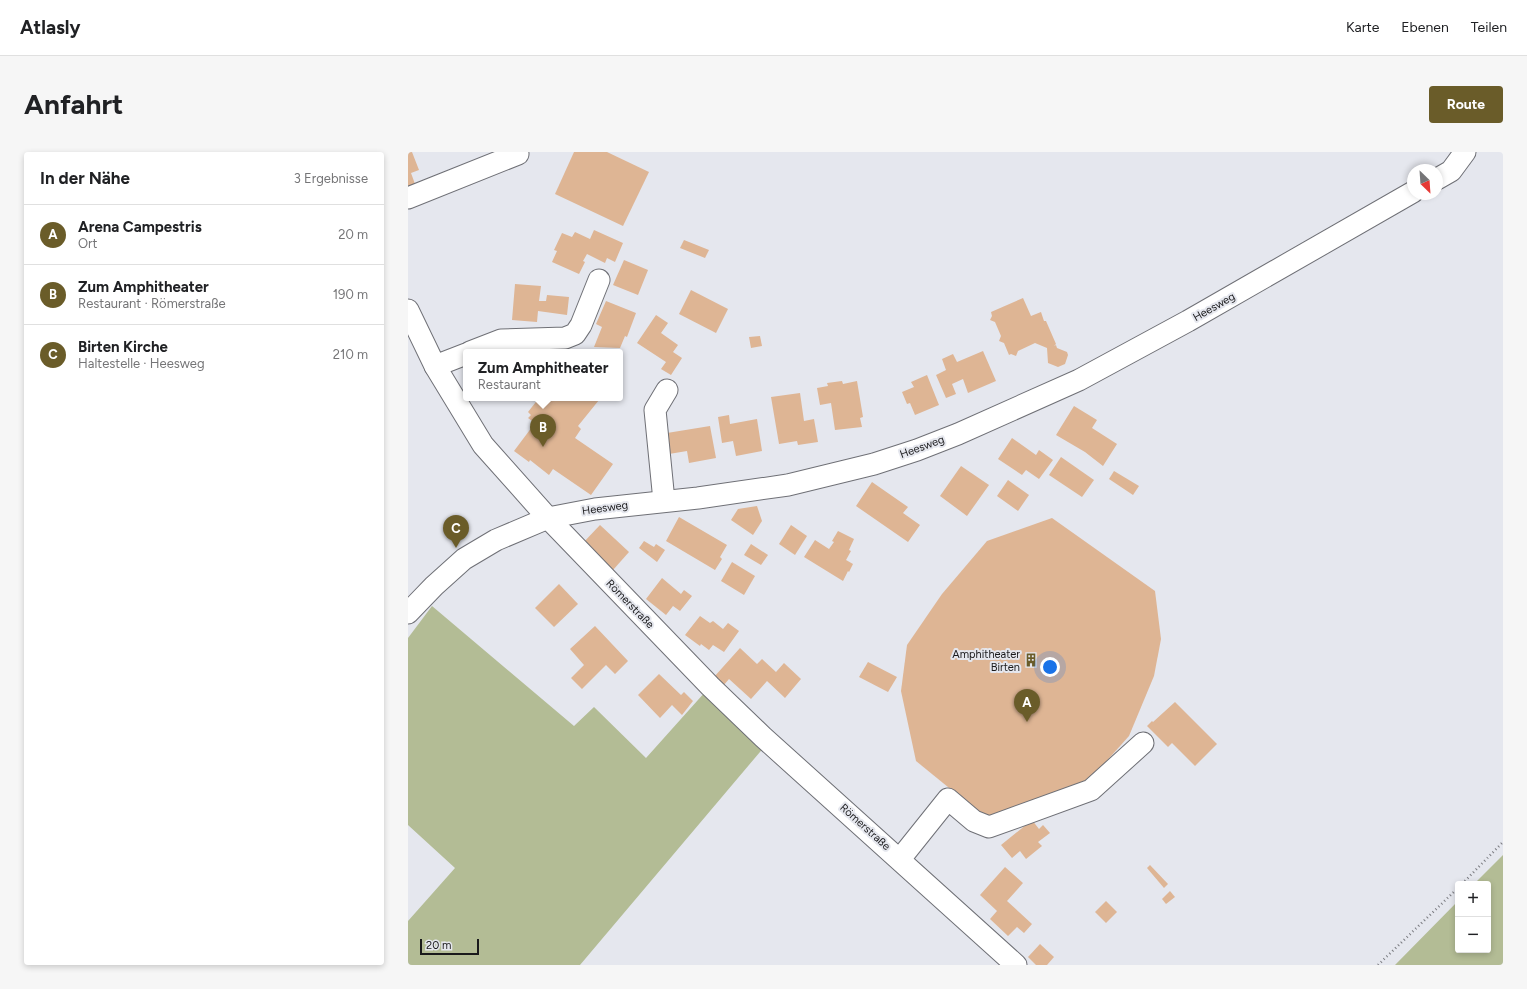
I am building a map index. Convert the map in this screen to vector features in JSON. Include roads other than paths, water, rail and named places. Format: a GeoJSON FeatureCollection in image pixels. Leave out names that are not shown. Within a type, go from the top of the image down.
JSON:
{"type":"FeatureCollection","features":[{"type":"Feature","properties":{"kind":"street"},"geometry":{"type":"LineString","coordinates":[[1443,175],[1450,171],[1465,152]]}},
{"type":"Feature","properties":{"kind":"street"},"geometry":{"type":"LineString","coordinates":[[408,198],[518,154]]}},
{"type":"Feature","properties":{"kind":"street","name":"Heesweg"},"geometry":{"type":"LineString","coordinates":[[408,613],[464,558],[496,540],[548,518],[595,508],[698,498],[788,485],[881,462],[958,434],[1086,376],[1188,322],[1407,195]]}},
{"type":"Feature","properties":{"kind":"street"},"geometry":{"type":"LineString","coordinates":[[478,349],[501,340],[565,338],[575,334],[581,325],[599,280]]}},
{"type":"Feature","properties":{"kind":"street","name":"Römerstraße"},"geometry":{"type":"LineString","coordinates":[[408,310],[435,366],[483,445],[548,518],[710,686],[764,737],[1016,965]]}},
{"type":"Feature","properties":{"kind":"street"},"geometry":{"type":"LineString","coordinates":[[435,366],[463,355]]}},
{"type":"Feature","properties":{"kind":"street"},"geometry":{"type":"LineString","coordinates":[[664,501],[655,410],[667,390]]}},
{"type":"Feature","properties":{"kind":"street","name":"Römerstraße"},"geometry":{"type":"LineString","coordinates":[[900,859],[948,799],[974,821],[988,828],[1091,790],[1143,743]]}},
{"type":"Feature","properties":{"kind":"place","name":"Zum Amphitheater"},"geometry":{"type":"Point","coordinates":[543,447]}},
{"type":"Feature","properties":{"kind":"place","name":"Birten Kirche"},"geometry":{"type":"Point","coordinates":[456,548]}},
{"type":"Feature","properties":{"kind":"place","name":"Amphitheater Birten"},"geometry":{"type":"Point","coordinates":[1031,660]}},
{"type":"Feature","properties":{"kind":"place","name":"Arena Campestris"},"geometry":{"type":"Point","coordinates":[1027,722]}}]}
